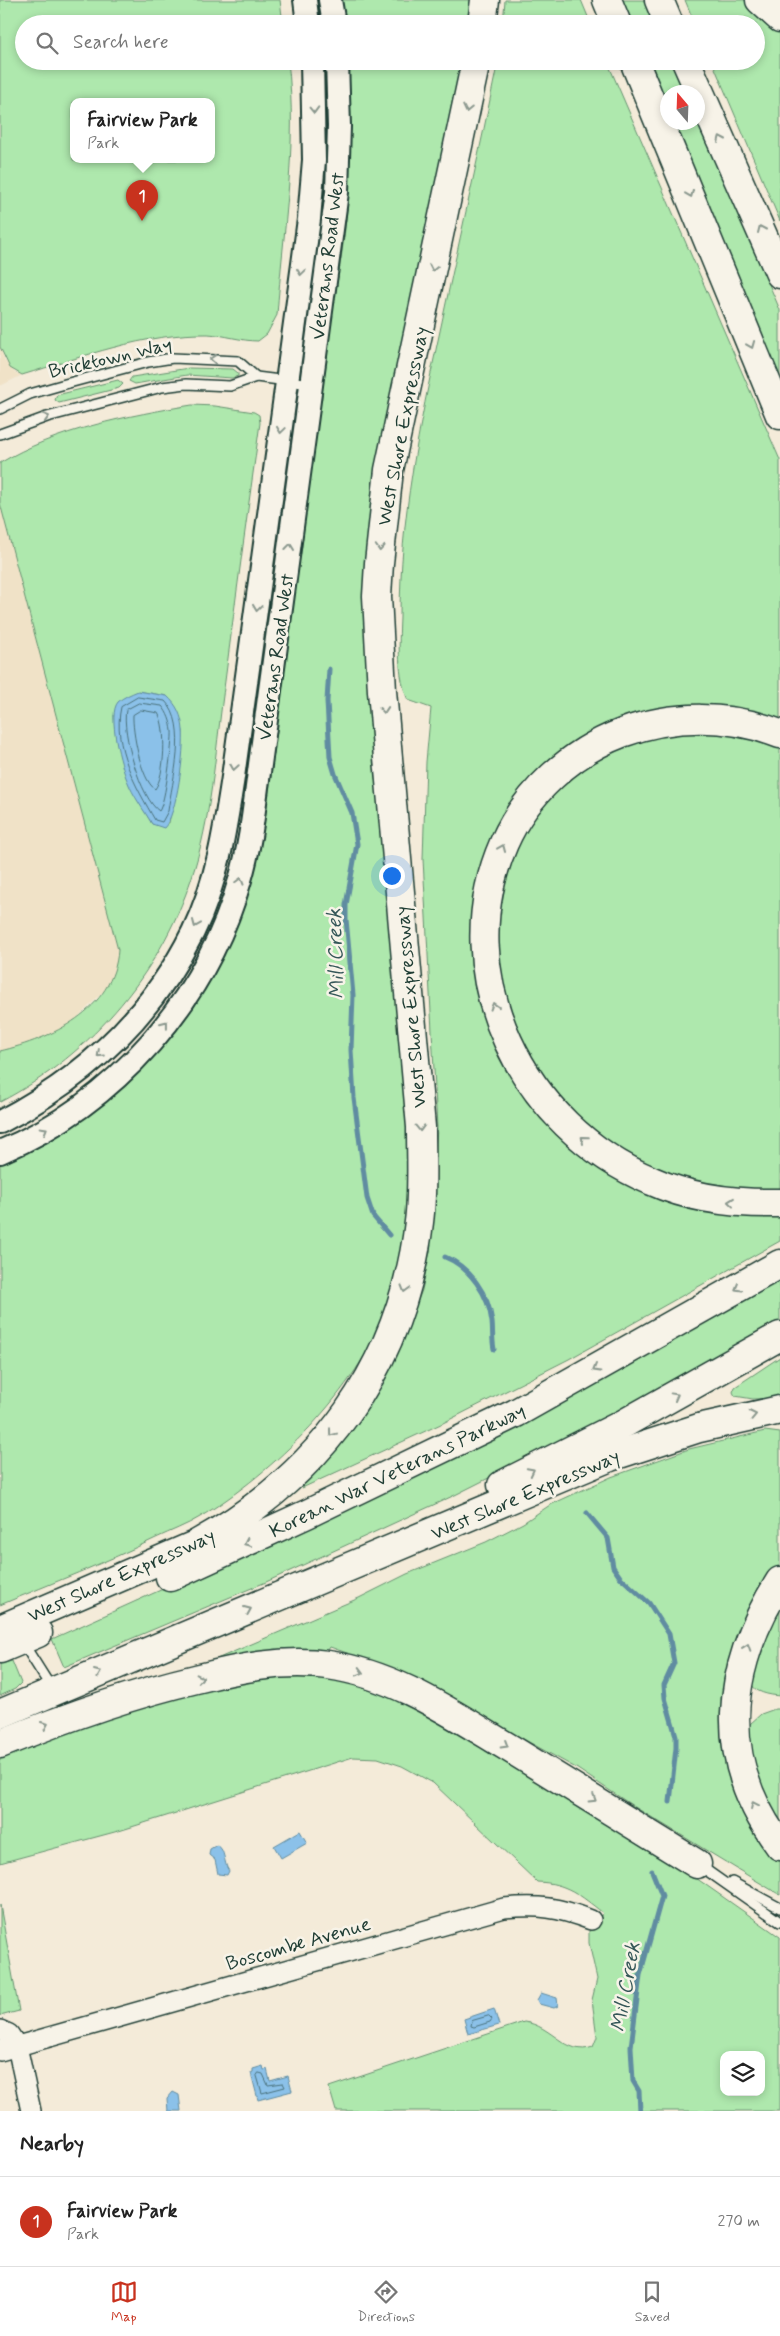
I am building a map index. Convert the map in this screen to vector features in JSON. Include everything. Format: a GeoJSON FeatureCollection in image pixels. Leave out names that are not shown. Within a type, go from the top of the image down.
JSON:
{"type":"FeatureCollection","features":[{"type":"Feature","properties":{"kind":"highway"},"geometry":{"type":"LineString","coordinates":[[483,15],[484,0]]}},
{"type":"Feature","properties":{"kind":"highway"},"geometry":{"type":"LineString","coordinates":[[607,0],[613,15]]}},
{"type":"Feature","properties":{"kind":"highway"},"geometry":{"type":"LineString","coordinates":[[659,0],[665,15]]}},
{"type":"Feature","properties":{"kind":"highway"},"geometry":{"type":"LineString","coordinates":[[760,0],[780,18]]}},
{"type":"Feature","properties":{"kind":"highway","name":"West Shore Expressway"},"geometry":{"type":"LineString","coordinates":[[7,1639],[195,1545],[222,1530],[270,1496],[305,1464],[346,1413],[374,1368],[399,1311],[419,1222],[422,1191],[421,1136],[382,690],[377,596],[389,470],[474,70]]}},
{"type":"Feature","properties":{"kind":"highway"},"geometry":{"type":"LineString","coordinates":[[638,70],[780,415]]}},
{"type":"Feature","properties":{"kind":"highway"},"geometry":{"type":"LineString","coordinates":[[690,70],[780,274]]}},
{"type":"Feature","properties":{"kind":"highway"},"geometry":{"type":"LineString","coordinates":[[780,734],[744,723],[720,719],[678,720],[634,728],[595,745],[578,755],[537,792],[508,833],[492,870],[488,889],[483,948],[492,998],[513,1051],[549,1106],[585,1140],[626,1169],[675,1190],[720,1200],[780,1203]]}},
{"type":"Feature","properties":{"kind":"highway","name":"Korean War Veterans Parkway"},"geometry":{"type":"LineString","coordinates":[[7,1639],[236,1548],[516,1413],[780,1264]]}},
{"type":"Feature","properties":{"kind":"highway"},"geometry":{"type":"LineString","coordinates":[[382,1555],[489,1492],[625,1423],[780,1336]]}},
{"type":"Feature","properties":{"kind":"highway","name":"West Shore Expressway"},"geometry":{"type":"LineString","coordinates":[[0,1714],[640,1446],[699,1428],[780,1410]]}},
{"type":"Feature","properties":{"kind":"highway"},"geometry":{"type":"LineString","coordinates":[[780,1581],[765,1606],[747,1646],[737,1686],[734,1714],[739,1761],[747,1790],[761,1818],[780,1846]]}},
{"type":"Feature","properties":{"kind":"highway"},"geometry":{"type":"LineString","coordinates":[[0,1744],[82,1711],[172,1684],[260,1666],[304,1663],[328,1665],[375,1676],[443,1709],[697,1864]]}},
{"type":"Feature","properties":{"kind":"street"},"geometry":{"type":"LineString","coordinates":[[304,0],[306,15]]}},
{"type":"Feature","properties":{"kind":"street"},"geometry":{"type":"LineString","coordinates":[[330,0],[332,15]]}},
{"type":"Feature","properties":{"kind":"street","name":"Veterans Road West"},"geometry":{"type":"LineString","coordinates":[[0,1122],[53,1093],[77,1075],[124,1032],[162,984],[193,932],[215,873],[227,815],[312,189],[314,125],[312,70]]}},
{"type":"Feature","properties":{"kind":"street","name":"Veterans Road West"},"geometry":{"type":"LineString","coordinates":[[0,1152],[42,1131],[72,1113],[122,1073],[166,1024],[194,984],[218,941],[227,920],[248,846],[337,192],[339,126],[337,70]]}},
{"type":"Feature","properties":{"kind":"street","name":"Boscombe Avenue"},"geometry":{"type":"LineString","coordinates":[[9,2048],[504,1908],[531,1906],[562,1909],[591,1920]]}},
{"type":"Feature","properties":{"kind":"street"},"geometry":{"type":"LineString","coordinates":[[0,2030],[9,2034],[9,2048],[31,2111]]}},
{"type":"Feature","properties":{"kind":"lane","name":"Bricktown Way"},"geometry":{"type":"LineString","coordinates":[[0,413],[4,407],[30,394],[173,358],[238,362],[256,377]]}},
{"type":"Feature","properties":{"kind":"lane","name":"Bricktown Way"},"geometry":{"type":"LineString","coordinates":[[0,434],[47,417],[138,393],[186,384],[230,386],[256,377],[311,384]]}},
{"type":"Feature","properties":{"kind":"lane"},"geometry":{"type":"LineString","coordinates":[[7,1639],[53,1692]]}},
{"type":"Feature","properties":{"kind":"lane"},"geometry":{"type":"LineString","coordinates":[[697,1864],[780,1908]]}},
{"type":"Feature","properties":{"kind":"lane"},"geometry":{"type":"LineString","coordinates":[[697,1864],[780,1922]]}},
{"type":"Feature","properties":{"kind":"shaded area"},"geometry":{"type":"Polygon","coordinates":[[[0,347],[5,361],[15,373],[22,375],[0,386],[0,347]]]}},
{"type":"Feature","properties":{"kind":"shaded area"},"geometry":{"type":"Polygon","coordinates":[[[0,503],[118,950],[117,967],[106,989],[74,1021],[57,1032],[22,1046],[0,1051],[0,503]]]}},
{"type":"Feature","properties":{"kind":"green space"},"geometry":{"type":"Polygon","coordinates":[[[0,0],[280,0],[282,15],[15,15],[15,70],[289,70],[291,124],[288,188],[277,315],[267,334],[258,341],[208,334],[161,337],[114,347],[22,375],[10,368],[0,347],[0,0]]]}},
{"type":"Feature","properties":{"kind":"green space"},"geometry":{"type":"Polygon","coordinates":[[[341,0],[476,0],[474,15],[343,15],[341,0]]]}},
{"type":"Feature","properties":{"kind":"green space"},"geometry":{"type":"Polygon","coordinates":[[[505,0],[581,0],[587,15],[504,15],[505,0]]]}},
{"type":"Feature","properties":{"kind":"green space"},"geometry":{"type":"Polygon","coordinates":[[[617,0],[648,0],[654,15],[624,15],[617,0]]]}},
{"type":"Feature","properties":{"kind":"green space"},"geometry":{"type":"Polygon","coordinates":[[[685,0],[745,0],[762,15],[691,15],[685,0]]]}},
{"type":"Feature","properties":{"kind":"green space"},"geometry":{"type":"Polygon","coordinates":[[[765,18],[780,31],[780,221],[716,70],[765,70],[765,18]]]}},
{"type":"Feature","properties":{"kind":"green space"},"geometry":{"type":"Polygon","coordinates":[[[348,70],[465,70],[383,450],[410,1180],[403,1245],[397,1277],[387,1309],[373,1340],[356,1370],[310,1427],[256,1477],[228,1499],[190,1523],[0,1605],[0,1164],[50,1140],[80,1121],[109,1099],[160,1048],[203,990],[221,959],[236,927],[247,896],[263,831],[268,797],[327,347],[344,234],[350,162],[348,70]]]}},
{"type":"Feature","properties":{"kind":"green space"},"geometry":{"type":"Polygon","coordinates":[[[496,70],[611,70],[780,460],[780,726],[682,711],[524,796],[478,975],[577,1144],[780,1211],[780,1241],[569,1359],[443,1423],[302,1488],[301,1486],[407,1328],[422,1290],[430,1251],[437,1127],[423,859],[426,762],[431,708],[408,700],[404,691],[399,649],[401,581],[407,508],[418,438],[496,70]]]}},
{"type":"Feature","properties":{"kind":"green space"},"geometry":{"type":"Polygon","coordinates":[[[649,70],[677,70],[683,85],[660,85],[660,97],[649,70]]]}},
{"type":"Feature","properties":{"kind":"green space"},"geometry":{"type":"Polygon","coordinates":[[[674,130],[703,130],[780,310],[780,378],[674,130]]]}},
{"type":"Feature","properties":{"kind":"green space"},"geometry":{"type":"Polygon","coordinates":[[[189,368],[233,369],[238,373],[238,376],[232,378],[187,375],[135,384],[129,381],[132,377],[189,368]]]}},
{"type":"Feature","properties":{"kind":"green space"},"geometry":{"type":"Polygon","coordinates":[[[118,380],[123,384],[119,388],[59,403],[55,400],[57,395],[118,380]]]}},
{"type":"Feature","properties":{"kind":"green space"},"geometry":{"type":"Polygon","coordinates":[[[192,405],[215,406],[254,412],[259,415],[260,423],[213,775],[201,844],[182,904],[165,940],[145,973],[121,1004],[95,1033],[65,1059],[34,1082],[0,1102],[0,1051],[39,1039],[77,1019],[105,989],[114,971],[118,950],[0,503],[0,463],[21,451],[68,433],[118,419],[192,405]],[[138,691],[114,715],[118,746],[126,772],[152,824],[169,823],[180,761],[183,731],[167,696],[138,691]]]}},
{"type":"Feature","properties":{"kind":"green space"},"geometry":{"type":"Polygon","coordinates":[[[679,731],[730,734],[780,747],[780,1190],[732,1188],[685,1178],[662,1171],[640,1161],[619,1150],[599,1136],[565,1105],[538,1069],[517,1029],[498,967],[498,904],[504,877],[519,841],[541,807],[568,778],[594,759],[629,744],[679,731]]]}},
{"type":"Feature","properties":{"kind":"green space"},"geometry":{"type":"Polygon","coordinates":[[[780,1278],[780,1322],[592,1426],[455,1495],[266,1582],[64,1667],[52,1639],[378,1492],[780,1278]]]}},
{"type":"Feature","properties":{"kind":"green space"},"geometry":{"type":"Polygon","coordinates":[[[780,1357],[780,1398],[753,1399],[735,1396],[733,1392],[735,1387],[780,1357]]]}},
{"type":"Feature","properties":{"kind":"green space"},"geometry":{"type":"Polygon","coordinates":[[[765,1431],[780,1433],[780,1567],[728,1689],[780,1859],[780,1895],[633,1806],[576,1768],[449,1698],[378,1664],[330,1647],[324,1656],[205,1664],[359,1598],[407,1574],[486,1542],[523,1523],[550,1505],[611,1477],[689,1449],[765,1431]]]}},
{"type":"Feature","properties":{"kind":"green space"},"geometry":{"type":"Polygon","coordinates":[[[780,1600],[780,1696],[758,1691],[750,1681],[750,1674],[767,1628],[780,1600]]]}},
{"type":"Feature","properties":{"kind":"green space"},"geometry":{"type":"Polygon","coordinates":[[[12,1661],[21,1683],[15,1689],[0,1696],[0,1664],[12,1661]]]}},
{"type":"Feature","properties":{"kind":"green space"},"geometry":{"type":"Polygon","coordinates":[[[281,1675],[320,1676],[366,1684],[443,1721],[487,1752],[656,1850],[780,1937],[780,2111],[336,2111],[329,2087],[524,2022],[534,2024],[575,2048],[593,2047],[597,2037],[592,2000],[597,1979],[589,1943],[589,1931],[603,1913],[573,1891],[557,1885],[537,1882],[433,1783],[402,1766],[378,1758],[353,1757],[122,1830],[0,1863],[0,1759],[103,1719],[208,1690],[281,1675]]]}},
{"type":"Feature","properties":{"kind":"green space"},"geometry":{"type":"Polygon","coordinates":[[[780,1709],[780,1828],[766,1805],[746,1738],[750,1724],[761,1714],[780,1709]]]}},
{"type":"Feature","properties":{"kind":"green space"},"geometry":{"type":"Polygon","coordinates":[[[0,1905],[19,2011],[0,2016],[0,1905]]]}},
{"type":"Feature","properties":{"kind":"water"},"geometry":{"type":"Polygon","coordinates":[[[138,691],[167,696],[171,699],[180,715],[182,725],[183,752],[179,782],[173,810],[164,828],[152,824],[132,792],[124,773],[116,741],[114,718],[118,702],[138,691]]]}},
{"type":"Feature","properties":{"kind":"water"},"geometry":{"type":"Polygon","coordinates":[[[300,1831],[307,1843],[281,1858],[274,1846],[300,1831]]]}},
{"type":"Feature","properties":{"kind":"water"},"geometry":{"type":"Polygon","coordinates":[[[217,1845],[222,1850],[229,1871],[227,1875],[218,1874],[215,1860],[209,1855],[210,1849],[217,1845]]]}},
{"type":"Feature","properties":{"kind":"water"},"geometry":{"type":"Polygon","coordinates":[[[541,1993],[557,1998],[558,2006],[554,2008],[539,2004],[537,2000],[541,1993]]]}},
{"type":"Feature","properties":{"kind":"water"},"geometry":{"type":"Polygon","coordinates":[[[494,2009],[499,2025],[468,2034],[464,2019],[494,2009]]]}},
{"type":"Feature","properties":{"kind":"water"},"geometry":{"type":"Polygon","coordinates":[[[263,2066],[264,2070],[267,2069],[270,2081],[288,2076],[292,2091],[258,2100],[251,2073],[253,2069],[263,2066]]]}},
{"type":"Feature","properties":{"kind":"water"},"geometry":{"type":"Polygon","coordinates":[[[173,2092],[179,2095],[181,2111],[168,2111],[167,2099],[173,2092]]]}},
{"type":"Feature","properties":{"kind":"waterway","name":"Mill Creek"},"geometry":{"type":"LineString","coordinates":[[329,669],[327,701],[330,757],[335,774],[352,813],[357,844],[346,905],[353,995],[351,1050],[354,1098],[367,1198],[373,1216],[389,1235]]}},
{"type":"Feature","properties":{"kind":"waterway","name":"Mill Creek"},"geometry":{"type":"LineString","coordinates":[[445,1257],[470,1275],[482,1292],[490,1312],[494,1349]]}},
{"type":"Feature","properties":{"kind":"waterway","name":"Mill Creek"},"geometry":{"type":"LineString","coordinates":[[587,1513],[608,1538],[613,1567],[620,1577],[649,1603],[669,1634],[674,1663],[664,1685],[665,1698],[676,1736],[670,1802]]}},
{"type":"Feature","properties":{"kind":"waterway","name":"Mill Creek"},"geometry":{"type":"LineString","coordinates":[[640,2111],[639,2091],[633,2081],[631,2047],[640,1975],[662,1896],[652,1871]]}},
{"type":"Feature","properties":{"kind":"place","name":"Fairview Park"},"geometry":{"type":"Point","coordinates":[142,221]}}]}
